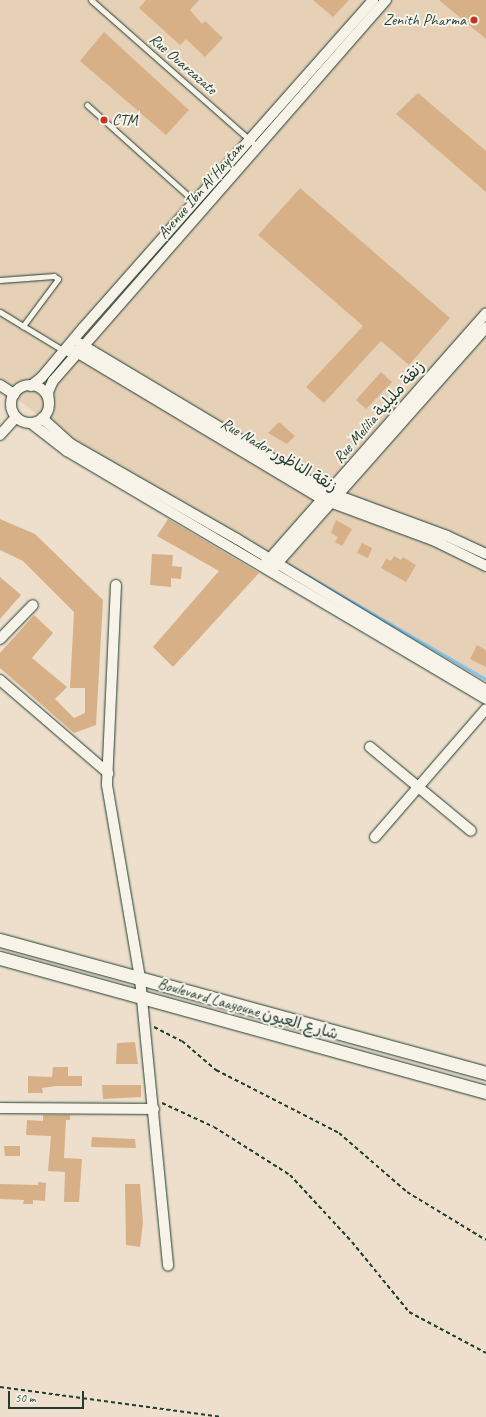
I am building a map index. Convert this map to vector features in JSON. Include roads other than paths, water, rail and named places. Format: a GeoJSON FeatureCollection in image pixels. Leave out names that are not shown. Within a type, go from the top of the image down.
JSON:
{"type":"FeatureCollection","features":[{"type":"Feature","properties":{"kind":"street","name":"Avenue Ibn Al Haytam"},"geometry":{"type":"LineString","coordinates":[[49,403],[48,392],[51,383],[221,190],[254,144],[373,0]]}},
{"type":"Feature","properties":{"kind":"street","name":"Avenue Ibn Al Haytam"},"geometry":{"type":"LineString","coordinates":[[31,386],[42,377],[213,183],[254,144],[386,0]]}},
{"type":"Feature","properties":{"kind":"street"},"geometry":{"type":"LineString","coordinates":[[213,183],[221,190]]}},
{"type":"Feature","properties":{"kind":"street","name":"Rue Melilia زنقة مليلية"},"geometry":{"type":"LineString","coordinates":[[270,565],[486,313]]}},
{"type":"Feature","properties":{"kind":"street","name":"Rue Melilia زنقة مليلية"},"geometry":{"type":"LineString","coordinates":[[329,498],[486,327]]}},
{"type":"Feature","properties":{"kind":"street","name":"Rue Nador زنقة الناظور"},"geometry":{"type":"LineString","coordinates":[[68,346],[329,498],[406,530],[486,566]]}},
{"type":"Feature","properties":{"kind":"street"},"geometry":{"type":"LineString","coordinates":[[0,386],[14,394]]}},
{"type":"Feature","properties":{"kind":"street"},"geometry":{"type":"LineString","coordinates":[[32,423],[42,418],[49,403],[44,392],[31,386],[23,387],[14,394],[11,406],[16,417],[32,423],[67,451],[270,565],[486,690]]}},
{"type":"Feature","properties":{"kind":"street"},"geometry":{"type":"LineString","coordinates":[[0,435],[16,417]]}},
{"type":"Feature","properties":{"kind":"street"},"geometry":{"type":"LineString","coordinates":[[42,418],[71,444],[486,699]]}},
{"type":"Feature","properties":{"kind":"street","name":"Rue Nador زنقة الناظور"},"geometry":{"type":"LineString","coordinates":[[329,498],[432,530],[486,554]]}},
{"type":"Feature","properties":{"kind":"street"},"geometry":{"type":"LineString","coordinates":[[116,585],[108,773],[110,810],[140,979],[142,1021],[154,1104],[168,1266]]}},
{"type":"Feature","properties":{"kind":"street"},"geometry":{"type":"LineString","coordinates":[[0,639],[33,605]]}},
{"type":"Feature","properties":{"kind":"street"},"geometry":{"type":"LineString","coordinates":[[0,680],[108,773]]}},
{"type":"Feature","properties":{"kind":"street"},"geometry":{"type":"LineString","coordinates":[[375,837],[486,709]]}},
{"type":"Feature","properties":{"kind":"street"},"geometry":{"type":"LineString","coordinates":[[370,747],[471,831]]}},
{"type":"Feature","properties":{"kind":"street","name":"Boulevard Laayoune شارع العيون"},"geometry":{"type":"LineString","coordinates":[[0,940],[486,1073]]}},
{"type":"Feature","properties":{"kind":"street","name":"Boulevard Laayoune شارع العيون"},"geometry":{"type":"LineString","coordinates":[[0,958],[486,1092]]}},
{"type":"Feature","properties":{"kind":"street"},"geometry":{"type":"LineString","coordinates":[[0,1108],[154,1104]]}},
{"type":"Feature","properties":{"kind":"lane","name":"Rue Ouarzazate"},"geometry":{"type":"LineString","coordinates":[[91,0],[254,144]]}},
{"type":"Feature","properties":{"kind":"lane"},"geometry":{"type":"LineString","coordinates":[[87,106],[196,203]]}},
{"type":"Feature","properties":{"kind":"lane"},"geometry":{"type":"LineString","coordinates":[[0,280],[54,276],[58,279],[23,326]]}},
{"type":"Feature","properties":{"kind":"lane"},"geometry":{"type":"LineString","coordinates":[[0,312],[23,326],[78,352]]}},
{"type":"Feature","properties":{"kind":"waterway"},"geometry":{"type":"LineString","coordinates":[[289,565],[486,679]]}},
{"type":"Feature","properties":{"kind":"place","name":"Zenith Pharma"},"geometry":{"type":"Point","coordinates":[474,20]}},
{"type":"Feature","properties":{"kind":"place","name":"CTM"},"geometry":{"type":"Point","coordinates":[104,120]}}]}
